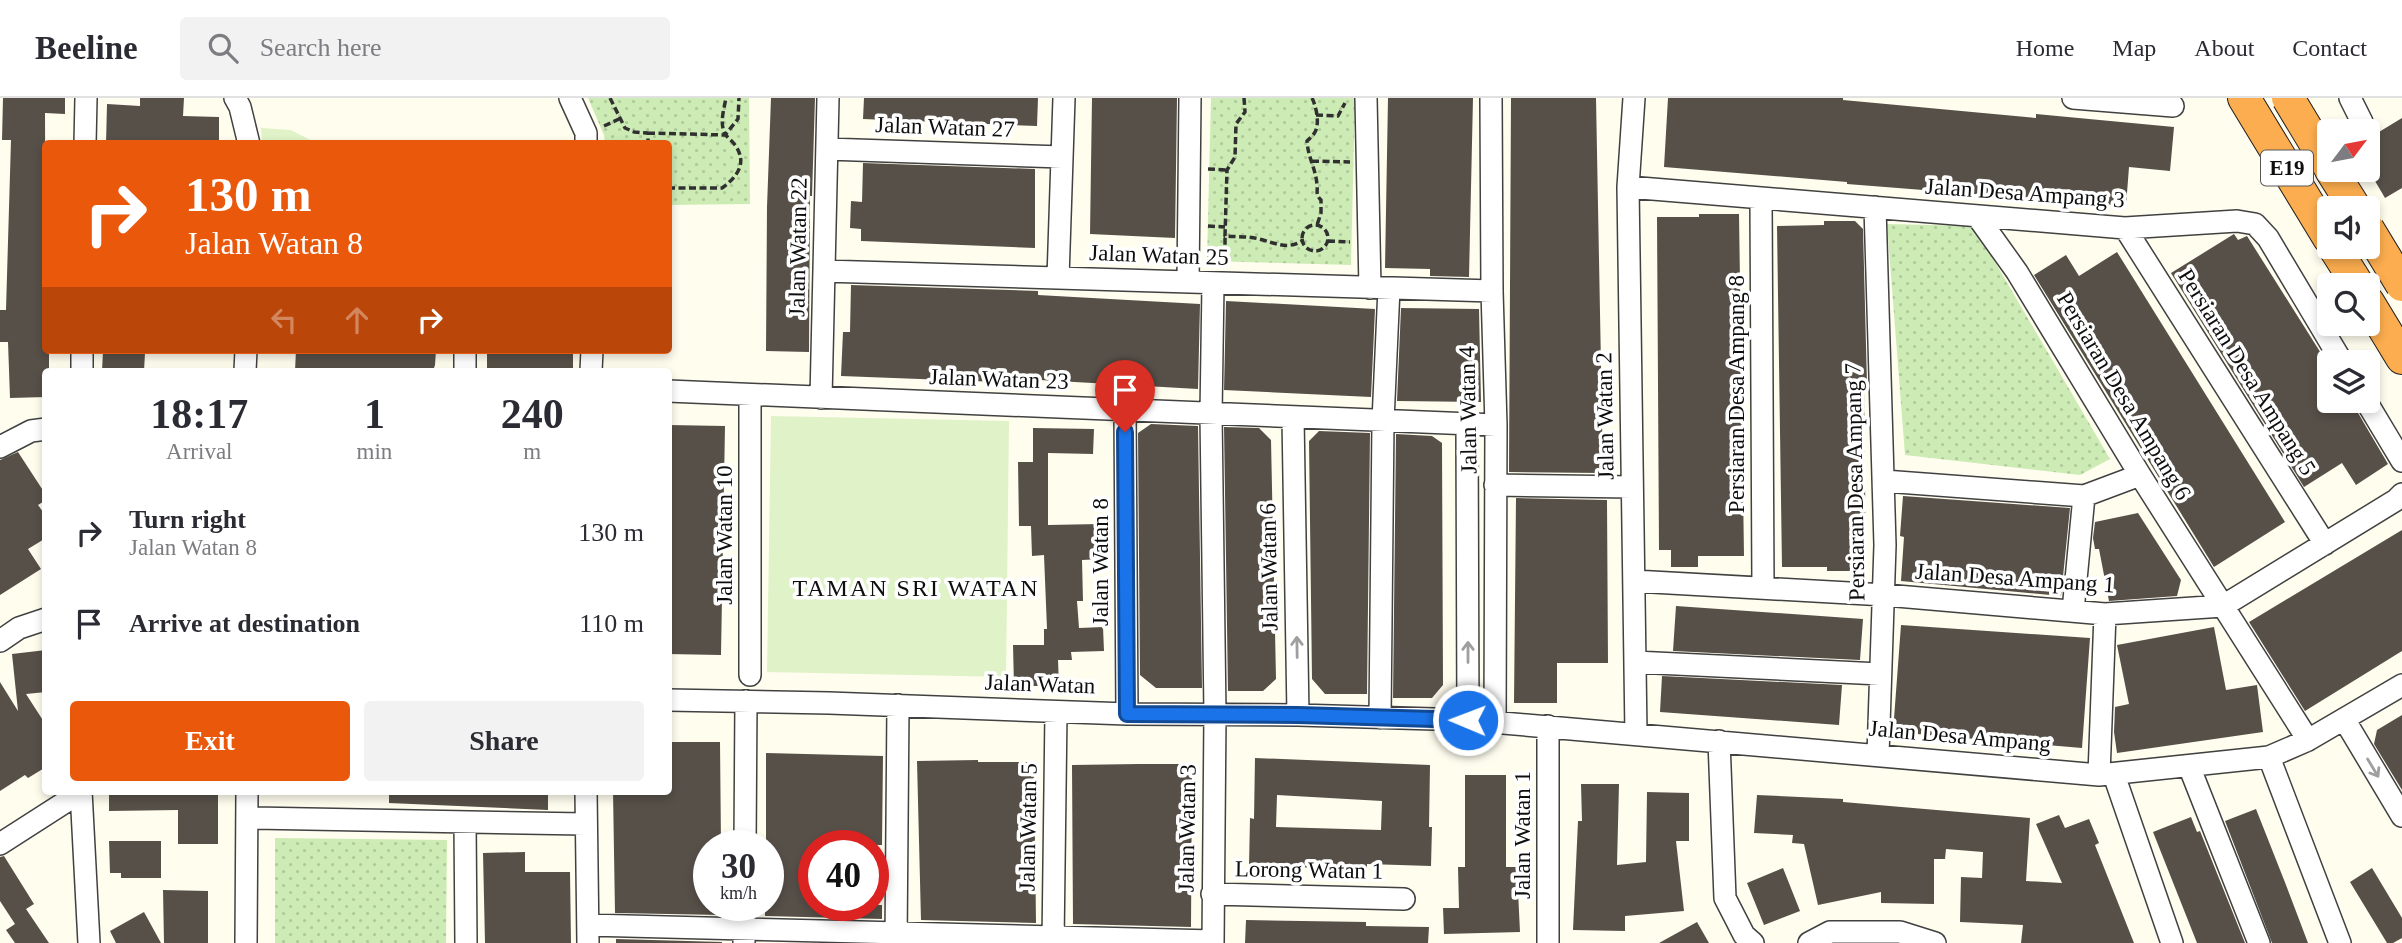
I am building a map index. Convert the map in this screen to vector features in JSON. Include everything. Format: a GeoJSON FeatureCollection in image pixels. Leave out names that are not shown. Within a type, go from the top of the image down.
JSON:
{"type":"FeatureCollection","features":[{"type":"Feature","properties":{"kind":"highway","name":"E19"},"geometry":{"type":"LineString","coordinates":[[2244,98],[2317,218]]}},
{"type":"Feature","properties":{"kind":"highway","name":"E19"},"geometry":{"type":"LineString","coordinates":[[2286,98],[2317,148]]}},
{"type":"Feature","properties":{"kind":"highway"},"geometry":{"type":"LineString","coordinates":[[2380,249],[2402,285]]}},
{"type":"Feature","properties":{"kind":"highway"},"geometry":{"type":"LineString","coordinates":[[2380,322],[2402,358]]}},
{"type":"Feature","properties":{"kind":"street"},"geometry":{"type":"LineString","coordinates":[[85,140],[86,98]]}},
{"type":"Feature","properties":{"kind":"street"},"geometry":{"type":"LineString","coordinates":[[235,98],[240,107],[247,140]]}},
{"type":"Feature","properties":{"kind":"street"},"geometry":{"type":"LineString","coordinates":[[570,98],[586,133],[586,140]]}},
{"type":"Feature","properties":{"kind":"street","name":"Jalan Watan 22"},"geometry":{"type":"LineString","coordinates":[[821,398],[828,98]]}},
{"type":"Feature","properties":{"kind":"street"},"geometry":{"type":"LineString","coordinates":[[1058,278],[1064,98]]}},
{"type":"Feature","properties":{"kind":"street"},"geometry":{"type":"LineString","coordinates":[[1188,282],[1189,98]]}},
{"type":"Feature","properties":{"kind":"street"},"geometry":{"type":"LineString","coordinates":[[1366,98],[1367,162],[1380,288],[1383,421],[1380,718]]}},
{"type":"Feature","properties":{"kind":"street","name":"Jalan Watan 4"},"geometry":{"type":"LineString","coordinates":[[1491,98],[1496,425],[1494,722]]}},
{"type":"Feature","properties":{"kind":"street","name":"Jalan Watan 2"},"geometry":{"type":"LineString","coordinates":[[1634,98],[1628,187],[1636,734]]}},
{"type":"Feature","properties":{"kind":"street"},"geometry":{"type":"LineString","coordinates":[[2073,98],[2173,106]]}},
{"type":"Feature","properties":{"kind":"street"},"geometry":{"type":"LineString","coordinates":[[2256,98],[2317,200]]}},
{"type":"Feature","properties":{"kind":"street"},"geometry":{"type":"LineString","coordinates":[[2350,98],[2361,119]]}},
{"type":"Feature","properties":{"kind":"street","name":"Jalan Watan 27"},"geometry":{"type":"LineString","coordinates":[[827,149],[1062,157]]}},
{"type":"Feature","properties":{"kind":"street","name":"Jalan Desa Ampang 3"},"geometry":{"type":"LineString","coordinates":[[1628,187],[2124,228],[2237,220],[2255,224],[2268,238],[2335,350]]}},
{"type":"Feature","properties":{"kind":"street","name":"Persiaran Desa Ampang 8"},"geometry":{"type":"LineString","coordinates":[[1761,199],[1763,588]]}},
{"type":"Feature","properties":{"kind":"street","name":"Persiaran Desa Ampang 7"},"geometry":{"type":"LineString","coordinates":[[1875,207],[1885,595],[1878,755]]}},
{"type":"Feature","properties":{"kind":"street","name":"Persiaran Desa Ampang 6"},"geometry":{"type":"LineString","coordinates":[[1976,216],[2017,272],[2140,475],[2308,740]]}},
{"type":"Feature","properties":{"kind":"street","name":"Persiaran Desa Ampang 5"},"geometry":{"type":"LineString","coordinates":[[2124,228],[2325,544]]}},
{"type":"Feature","properties":{"kind":"street"},"geometry":{"type":"LineString","coordinates":[[2380,240],[2402,248]]}},
{"type":"Feature","properties":{"kind":"street"},"geometry":{"type":"LineString","coordinates":[[2380,256],[2402,292]]}},
{"type":"Feature","properties":{"kind":"street"},"geometry":{"type":"LineString","coordinates":[[2352,259],[2402,341]]}},
{"type":"Feature","properties":{"kind":"street","name":"Jalan Watan 25"},"geometry":{"type":"LineString","coordinates":[[824,271],[1492,291]]}},
{"type":"Feature","properties":{"kind":"street","name":"Jalan Watan 3"},"geometry":{"type":"LineString","coordinates":[[1213,284],[1213,942]]}},
{"type":"Feature","properties":{"kind":"street","name":"Jalan Watan 23"},"geometry":{"type":"LineString","coordinates":[[672,391],[1496,425]]}},
{"type":"Feature","properties":{"kind":"street","name":"Jalan Watan 10"},"geometry":{"type":"LineString","coordinates":[[750,395],[750,675]]}},
{"type":"Feature","properties":{"kind":"street","name":"Jalan Watan 8"},"geometry":{"type":"LineString","coordinates":[[1125,411],[1127,714]]}},
{"type":"Feature","properties":{"kind":"street"},"geometry":{"type":"LineString","coordinates":[[2373,413],[2402,461]]}},
{"type":"Feature","properties":{"kind":"street","name":"Jalan Watan 6"},"geometry":{"type":"LineString","coordinates":[[1293,418],[1298,715]]}},
{"type":"Feature","properties":{"kind":"street","name":"Jalan Watan 4"},"geometry":{"type":"LineString","coordinates":[[1467,425],[1468,720]]}},
{"type":"Feature","properties":{"kind":"street"},"geometry":{"type":"LineString","coordinates":[[0,447],[31,431],[42,430]]}},
{"type":"Feature","properties":{"kind":"street"},"geometry":{"type":"LineString","coordinates":[[1884,481],[2084,496],[2140,475]]}},
{"type":"Feature","properties":{"kind":"street"},"geometry":{"type":"LineString","coordinates":[[1496,485],[1632,487]]}},
{"type":"Feature","properties":{"kind":"street","name":"Jalan Desa Ampang 1"},"geometry":{"type":"LineString","coordinates":[[1634,581],[1885,595],[2105,614],[2223,606],[2402,494]]}},
{"type":"Feature","properties":{"kind":"street"},"geometry":{"type":"LineString","coordinates":[[2073,611],[2084,496]]}},
{"type":"Feature","properties":{"kind":"street"},"geometry":{"type":"LineString","coordinates":[[2105,614],[2107,775],[2172,943]]}},
{"type":"Feature","properties":{"kind":"street"},"geometry":{"type":"LineString","coordinates":[[0,641],[19,628],[42,620]]}},
{"type":"Feature","properties":{"kind":"street"},"geometry":{"type":"LineString","coordinates":[[1635,662],[1880,674]]}},
{"type":"Feature","properties":{"kind":"street","name":"Jalan Desa Ampang"},"geometry":{"type":"LineString","coordinates":[[1494,722],[2107,775],[2269,757],[2308,740],[2402,685]]}},
{"type":"Feature","properties":{"kind":"street","name":"Jalan Watan"},"geometry":{"type":"LineString","coordinates":[[672,700],[1494,722]]}},
{"type":"Feature","properties":{"kind":"street"},"geometry":{"type":"LineString","coordinates":[[745,830],[746,701]]}},
{"type":"Feature","properties":{"kind":"street"},"geometry":{"type":"LineString","coordinates":[[896,938],[898,705]]}},
{"type":"Feature","properties":{"kind":"street","name":"Jalan Watan 5"},"geometry":{"type":"LineString","coordinates":[[1053,940],[1056,712]]}},
{"type":"Feature","properties":{"kind":"street"},"geometry":{"type":"LineString","coordinates":[[2344,719],[2402,816]]}},
{"type":"Feature","properties":{"kind":"street","name":"Jalan Watan 1"},"geometry":{"type":"LineString","coordinates":[[1548,726],[1548,943]]}},
{"type":"Feature","properties":{"kind":"street"},"geometry":{"type":"LineString","coordinates":[[1719,741],[1726,898],[1744,935],[1753,943]]}},
{"type":"Feature","properties":{"kind":"street"},"geometry":{"type":"LineString","coordinates":[[2269,757],[2340,943]]}},
{"type":"Feature","properties":{"kind":"street"},"geometry":{"type":"LineString","coordinates":[[2189,766],[2259,943]]}},
{"type":"Feature","properties":{"kind":"street"},"geometry":{"type":"LineString","coordinates":[[0,844],[76,795]]}},
{"type":"Feature","properties":{"kind":"street"},"geometry":{"type":"LineString","coordinates":[[81,795],[89,943]]}},
{"type":"Feature","properties":{"kind":"street"},"geometry":{"type":"LineString","coordinates":[[246,943],[247,795]]}},
{"type":"Feature","properties":{"kind":"street"},"geometry":{"type":"LineString","coordinates":[[586,795],[588,934],[1213,942]]}},
{"type":"Feature","properties":{"kind":"street"},"geometry":{"type":"LineString","coordinates":[[248,818],[585,824]]}},
{"type":"Feature","properties":{"kind":"street"},"geometry":{"type":"LineString","coordinates":[[465,822],[466,943]]}},
{"type":"Feature","properties":{"kind":"street","name":"Lorong Watan 1"},"geometry":{"type":"LineString","coordinates":[[1212,894],[1404,899]]}},
{"type":"Feature","properties":{"kind":"street"},"geometry":{"type":"LineString","coordinates":[[1809,943],[1830,932],[1900,932],[1935,943]]}},
{"type":"Feature","properties":{"kind":"path"},"geometry":{"type":"LineString","coordinates":[[611,98],[625,128],[634,132],[725,135],[734,143],[740,167],[733,180],[722,188],[672,188]]}},
{"type":"Feature","properties":{"kind":"path"},"geometry":{"type":"LineString","coordinates":[[725,135],[723,110],[726,98]]}},
{"type":"Feature","properties":{"kind":"path"},"geometry":{"type":"LineString","coordinates":[[725,135],[738,119],[738,98]]}},
{"type":"Feature","properties":{"kind":"path"},"geometry":{"type":"LineString","coordinates":[[1213,284],[1225,253],[1227,170],[1235,157],[1236,124],[1245,112],[1244,98]]}},
{"type":"Feature","properties":{"kind":"path"},"geometry":{"type":"LineString","coordinates":[[1312,98],[1317,106],[1315,133],[1307,141],[1310,161],[1314,164],[1317,196],[1321,200],[1317,225]]}},
{"type":"Feature","properties":{"kind":"path"},"geometry":{"type":"LineString","coordinates":[[1316,115],[1338,116],[1346,98]]}},
{"type":"Feature","properties":{"kind":"path"},"geometry":{"type":"LineString","coordinates":[[648,133],[648,140]]}},
{"type":"Feature","properties":{"kind":"path"},"geometry":{"type":"LineString","coordinates":[[1310,161],[1367,162]]}},
{"type":"Feature","properties":{"kind":"path"},"geometry":{"type":"LineString","coordinates":[[1225,236],[1256,238],[1279,245],[1294,246],[1302,241],[1305,229],[1317,225]]}},
{"type":"Feature","properties":{"kind":"path"},"geometry":{"type":"LineString","coordinates":[[1302,241],[1307,248],[1315,251],[1326,245],[1327,232],[1317,225]]}},
{"type":"Feature","properties":{"kind":"green space"},"geometry":{"type":"Polygon","coordinates":[[[588,98],[749,98],[750,204],[672,205],[672,140],[605,140],[588,98]]]}},
{"type":"Feature","properties":{"kind":"green space"},"geometry":{"type":"Polygon","coordinates":[[[1211,98],[1355,98],[1351,265],[1207,261],[1211,98]]]}},
{"type":"Feature","properties":{"kind":"green space"},"geometry":{"type":"Polygon","coordinates":[[[261,128],[291,130],[310,140],[262,140],[261,128]]]}},
{"type":"Feature","properties":{"kind":"green space"},"geometry":{"type":"Polygon","coordinates":[[[1887,224],[1974,226],[2110,459],[2080,475],[1905,455],[1887,224]]]}},
{"type":"Feature","properties":{"kind":"green space"},"geometry":{"type":"Polygon","coordinates":[[[771,416],[1009,421],[1006,677],[767,672],[771,416]]]}},
{"type":"Feature","properties":{"kind":"green space"},"geometry":{"type":"Polygon","coordinates":[[[275,838],[447,840],[446,943],[275,943],[275,838]]]}},
{"type":"Feature","properties":{"kind":"building"},"geometry":{"type":"Polygon","coordinates":[[[3,98],[65,98],[65,114],[45,113],[45,140],[42,140],[42,354],[49,354],[49,368],[42,368],[42,397],[10,398],[8,342],[0,342],[0,310],[6,310],[11,140],[2,140],[3,98]]]}},
{"type":"Feature","properties":{"kind":"building"},"geometry":{"type":"Polygon","coordinates":[[[140,98],[184,98],[183,116],[219,117],[219,140],[106,140],[107,104],[140,106],[140,98]]]}},
{"type":"Feature","properties":{"kind":"building"},"geometry":{"type":"Polygon","coordinates":[[[771,98],[815,98],[810,196],[809,352],[766,351],[771,98]]]}},
{"type":"Feature","properties":{"kind":"building"},"geometry":{"type":"Polygon","coordinates":[[[864,98],[1038,98],[1037,126],[863,119],[864,98]]]}},
{"type":"Feature","properties":{"kind":"building"},"geometry":{"type":"Polygon","coordinates":[[[1092,98],[1177,98],[1175,238],[1090,234],[1092,98]]]}},
{"type":"Feature","properties":{"kind":"building"},"geometry":{"type":"Polygon","coordinates":[[[1388,98],[1473,98],[1469,277],[1430,276],[1430,269],[1385,268],[1388,98]]]}},
{"type":"Feature","properties":{"kind":"building"},"geometry":{"type":"Polygon","coordinates":[[[1511,98],[1596,98],[1603,473],[1509,472],[1511,98]]]}},
{"type":"Feature","properties":{"kind":"building"},"geometry":{"type":"Polygon","coordinates":[[[1668,98],[1843,98],[2036,118],[2036,114],[2174,127],[2170,171],[2129,167],[2126,206],[1664,167],[1668,98]]]}},
{"type":"Feature","properties":{"kind":"building"},"geometry":{"type":"Polygon","coordinates":[[[2402,118],[2402,188],[2385,198],[2376,182],[2380,182],[2380,131],[2402,118]]]}},
{"type":"Feature","properties":{"kind":"building"},"geometry":{"type":"Polygon","coordinates":[[[863,163],[1035,169],[1035,248],[861,241],[861,229],[850,228],[851,201],[862,202],[863,163]]]}},
{"type":"Feature","properties":{"kind":"building"},"geometry":{"type":"Polygon","coordinates":[[[1699,214],[1739,214],[1744,556],[1698,556],[1698,567],[1671,567],[1671,550],[1659,550],[1657,217],[1699,217],[1699,214]]]}},
{"type":"Feature","properties":{"kind":"building"},"geometry":{"type":"Polygon","coordinates":[[[1824,221],[1855,221],[1863,229],[1867,384],[1864,384],[1866,571],[1827,571],[1827,567],[1782,567],[1777,226],[1824,225],[1824,221]]]}},
{"type":"Feature","properties":{"kind":"building"},"geometry":{"type":"Polygon","coordinates":[[[2234,234],[2238,240],[2247,236],[2319,350],[2317,413],[2358,413],[2388,464],[2356,485],[2342,463],[2304,487],[2171,273],[2234,234]]]}},
{"type":"Feature","properties":{"kind":"building"},"geometry":{"type":"Polygon","coordinates":[[[2117,252],[2285,522],[2214,567],[2034,275],[2066,255],[2079,276],[2117,252]]]}},
{"type":"Feature","properties":{"kind":"building"},"geometry":{"type":"Polygon","coordinates":[[[851,285],[1038,291],[1038,295],[1200,304],[1198,389],[1022,379],[1022,383],[841,376],[843,332],[850,332],[851,285]]]}},
{"type":"Feature","properties":{"kind":"building"},"geometry":{"type":"Polygon","coordinates":[[[1226,301],[1375,309],[1371,397],[1224,390],[1226,301]]]}},
{"type":"Feature","properties":{"kind":"building"},"geometry":{"type":"Polygon","coordinates":[[[1401,308],[1479,309],[1481,402],[1397,401],[1401,308]]]}},
{"type":"Feature","properties":{"kind":"building"},"geometry":{"type":"Polygon","coordinates":[[[103,354],[145,354],[144,368],[102,368],[103,354]]]}},
{"type":"Feature","properties":{"kind":"building"},"geometry":{"type":"Polygon","coordinates":[[[296,354],[436,354],[434,368],[295,368],[296,354]]]}},
{"type":"Feature","properties":{"kind":"building"},"geometry":{"type":"Polygon","coordinates":[[[487,354],[573,354],[573,368],[487,368],[487,354]]]}},
{"type":"Feature","properties":{"kind":"building"},"geometry":{"type":"Polygon","coordinates":[[[1151,424],[1198,426],[1202,688],[1156,688],[1140,675],[1138,433],[1151,424]]]}},
{"type":"Feature","properties":{"kind":"building"},"geometry":{"type":"Polygon","coordinates":[[[672,425],[725,426],[721,655],[672,654],[672,425]]]}},
{"type":"Feature","properties":{"kind":"building"},"geometry":{"type":"Polygon","coordinates":[[[1224,427],[1259,428],[1271,440],[1276,679],[1263,691],[1228,691],[1224,427]]]}},
{"type":"Feature","properties":{"kind":"building"},"geometry":{"type":"Polygon","coordinates":[[[1033,428],[1094,429],[1093,454],[1048,453],[1048,525],[1100,524],[1102,559],[1082,560],[1083,601],[1077,601],[1079,628],[1103,627],[1104,651],[1071,652],[1072,660],[1058,660],[1059,686],[1014,686],[1013,645],[1044,645],[1044,629],[1047,629],[1044,555],[1032,556],[1031,526],[1019,526],[1018,462],[1033,462],[1033,428]]]}},
{"type":"Feature","properties":{"kind":"building"},"geometry":{"type":"Polygon","coordinates":[[[1319,431],[1370,433],[1367,694],[1325,694],[1312,679],[1309,441],[1319,431]]]}},
{"type":"Feature","properties":{"kind":"building"},"geometry":{"type":"Polygon","coordinates":[[[1396,434],[1432,436],[1442,443],[1443,685],[1432,698],[1393,698],[1396,434]]]}},
{"type":"Feature","properties":{"kind":"building"},"geometry":{"type":"Polygon","coordinates":[[[18,452],[42,489],[42,502],[38,505],[42,510],[42,540],[28,549],[41,569],[0,595],[0,460],[18,452]]]}},
{"type":"Feature","properties":{"kind":"building"},"geometry":{"type":"Polygon","coordinates":[[[1903,496],[2070,508],[2061,596],[1901,581],[1903,496]]]}},
{"type":"Feature","properties":{"kind":"building"},"geometry":{"type":"Polygon","coordinates":[[[1516,498],[1607,500],[1608,663],[1557,663],[1557,703],[1514,703],[1516,498]]]}},
{"type":"Feature","properties":{"kind":"building"},"geometry":{"type":"Polygon","coordinates":[[[2138,513],[2181,580],[2177,596],[2109,601],[2099,549],[2095,549],[2093,538],[2095,522],[2138,513]]]}},
{"type":"Feature","properties":{"kind":"building"},"geometry":{"type":"Polygon","coordinates":[[[2402,530],[2402,651],[2305,711],[2249,622],[2402,530]]]}},
{"type":"Feature","properties":{"kind":"building"},"geometry":{"type":"Polygon","coordinates":[[[1676,606],[1863,619],[1860,660],[1673,651],[1676,606]]]}},
{"type":"Feature","properties":{"kind":"building"},"geometry":{"type":"Polygon","coordinates":[[[1901,625],[2090,638],[2082,748],[1893,732],[1901,625]]]}},
{"type":"Feature","properties":{"kind":"building"},"geometry":{"type":"Polygon","coordinates":[[[2214,627],[2226,690],[2257,685],[2263,732],[2117,753],[2115,707],[2129,704],[2117,645],[2214,627]]]}},
{"type":"Feature","properties":{"kind":"building"},"geometry":{"type":"Polygon","coordinates":[[[42,650],[42,692],[26,694],[42,719],[42,769],[28,778],[25,775],[0,791],[0,682],[18,711],[12,654],[42,650]]]}},
{"type":"Feature","properties":{"kind":"building"},"geometry":{"type":"Polygon","coordinates":[[[1662,676],[1842,685],[1839,725],[1660,712],[1662,676]]]}},
{"type":"Feature","properties":{"kind":"building"},"geometry":{"type":"Polygon","coordinates":[[[2402,715],[2402,790],[2374,744],[2377,730],[2402,715]]]}},
{"type":"Feature","properties":{"kind":"building"},"geometry":{"type":"Polygon","coordinates":[[[672,742],[720,742],[721,830],[693,830],[693,914],[615,913],[613,795],[672,795],[672,742]]]}},
{"type":"Feature","properties":{"kind":"building"},"geometry":{"type":"Polygon","coordinates":[[[766,753],[883,756],[882,830],[798,830],[798,917],[784,916],[784,830],[766,830],[766,753]]]}},
{"type":"Feature","properties":{"kind":"building"},"geometry":{"type":"Polygon","coordinates":[[[1255,758],[1430,765],[1431,866],[1367,864],[1367,869],[1249,866],[1250,818],[1254,819],[1255,758]],[[1277,795],[1276,827],[1381,830],[1382,801],[1277,795]]]}},
{"type":"Feature","properties":{"kind":"building"},"geometry":{"type":"Polygon","coordinates":[[[917,761],[1034,762],[1036,923],[921,920],[917,761]]]}},
{"type":"Feature","properties":{"kind":"building"},"geometry":{"type":"Polygon","coordinates":[[[1192,764],[1191,927],[1073,924],[1072,765],[1192,764]]]}},
{"type":"Feature","properties":{"kind":"building"},"geometry":{"type":"Polygon","coordinates":[[[1465,775],[1506,775],[1506,867],[1520,867],[1520,932],[1444,934],[1443,908],[1459,908],[1458,867],[1465,867],[1465,775]]]}},
{"type":"Feature","properties":{"kind":"building"},"geometry":{"type":"Polygon","coordinates":[[[1581,784],[1619,784],[1617,865],[1646,862],[1647,792],[1689,793],[1689,841],[1676,841],[1684,911],[1625,916],[1625,931],[1573,930],[1578,821],[1582,821],[1581,784]]]}},
{"type":"Feature","properties":{"kind":"building"},"geometry":{"type":"Polygon","coordinates":[[[109,795],[218,795],[218,844],[178,844],[178,810],[109,811],[109,795]]]}},
{"type":"Feature","properties":{"kind":"building"},"geometry":{"type":"Polygon","coordinates":[[[389,795],[548,795],[548,810],[389,803],[389,795]]]}},
{"type":"Feature","properties":{"kind":"building"},"geometry":{"type":"Polygon","coordinates":[[[1757,795],[1843,799],[1843,802],[2030,818],[2026,881],[2062,883],[2036,824],[2059,815],[2065,828],[2089,819],[2099,843],[2095,845],[2134,943],[2021,943],[2023,925],[1960,922],[1961,877],[1982,878],[1983,852],[1946,849],[1945,859],[1934,859],[1934,904],[1881,903],[1881,892],[1818,905],[1804,844],[1792,843],[1793,835],[1754,833],[1757,795]]]}},
{"type":"Feature","properties":{"kind":"building"},"geometry":{"type":"Polygon","coordinates":[[[2256,809],[2308,943],[2272,943],[2225,821],[2256,809]]]}},
{"type":"Feature","properties":{"kind":"building"},"geometry":{"type":"Polygon","coordinates":[[[2191,817],[2197,832],[2200,831],[2245,943],[2197,943],[2153,832],[2191,817]]]}},
{"type":"Feature","properties":{"kind":"building"},"geometry":{"type":"Polygon","coordinates":[[[109,841],[161,841],[161,878],[121,878],[121,873],[110,873],[109,841]]]}},
{"type":"Feature","properties":{"kind":"building"},"geometry":{"type":"Polygon","coordinates":[[[525,852],[525,872],[570,872],[571,943],[485,943],[483,853],[525,852]]]}},
{"type":"Feature","properties":{"kind":"building"},"geometry":{"type":"Polygon","coordinates":[[[4,856],[34,904],[26,909],[49,943],[15,943],[6,930],[15,924],[0,901],[0,857],[4,856]]]}},
{"type":"Feature","properties":{"kind":"building"},"geometry":{"type":"Polygon","coordinates":[[[1783,868],[1800,911],[1764,925],[1747,883],[1783,868]]]}},
{"type":"Feature","properties":{"kind":"building"},"geometry":{"type":"Polygon","coordinates":[[[2372,868],[2402,918],[2402,938],[2393,943],[2387,943],[2350,882],[2372,868]]]}},
{"type":"Feature","properties":{"kind":"building"},"geometry":{"type":"Polygon","coordinates":[[[163,890],[208,891],[208,943],[164,943],[163,890]]]}},
{"type":"Feature","properties":{"kind":"building"},"geometry":{"type":"Polygon","coordinates":[[[144,912],[161,943],[116,943],[110,931],[144,912]]]}},
{"type":"Feature","properties":{"kind":"building"},"geometry":{"type":"Polygon","coordinates":[[[1246,920],[1366,922],[1366,926],[1429,927],[1428,943],[1245,943],[1246,920]]]}},
{"type":"Feature","properties":{"kind":"building"},"geometry":{"type":"Polygon","coordinates":[[[1697,922],[1709,943],[1659,943],[1697,922]]]}},
{"type":"Feature","properties":{"kind":"building"},"geometry":{"type":"Polygon","coordinates":[[[616,939],[722,942],[722,943],[616,943],[616,939]]]}},
{"type":"Feature","properties":{"kind":"district","name":"TAMAN SRI WATAN"},"geometry":{"type":"Point","coordinates":[916,588]}},
{"type":"Feature","properties":{"kind":"route"},"geometry":{"type":"LineString","coordinates":[[1125,432],[1127,714],[1468,720]]}}]}
